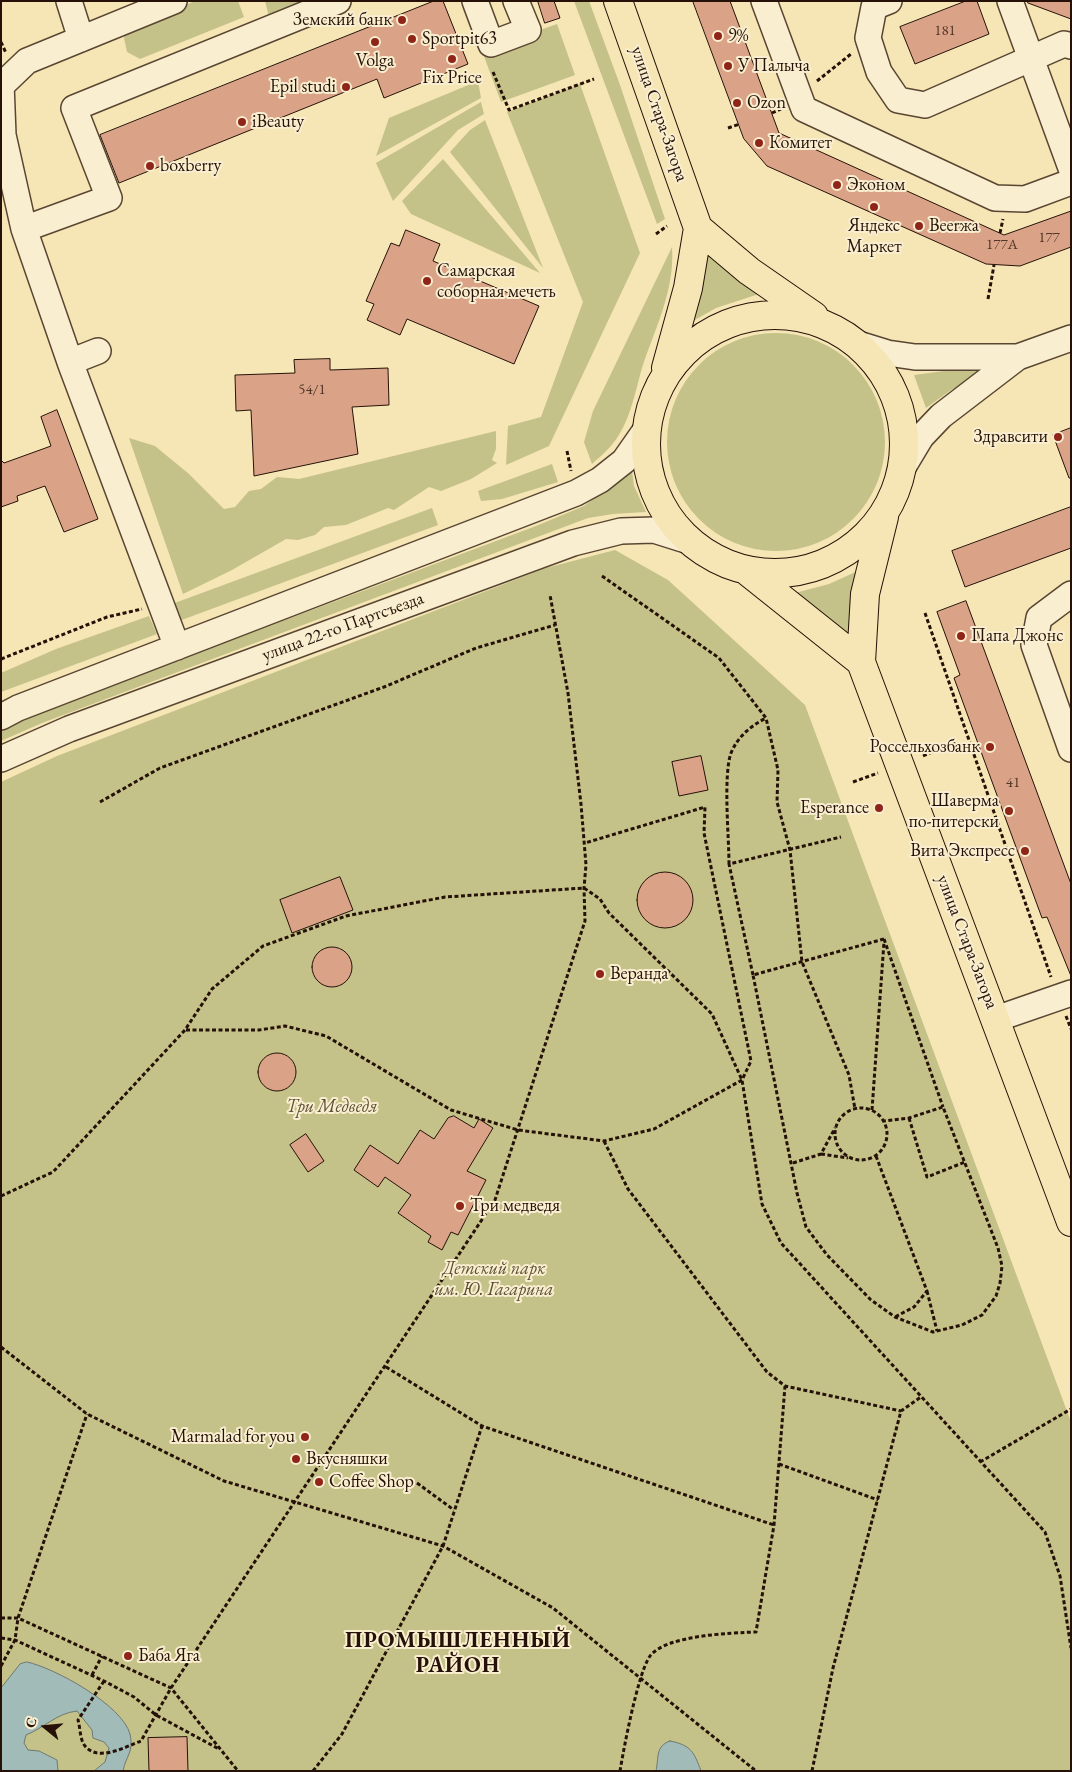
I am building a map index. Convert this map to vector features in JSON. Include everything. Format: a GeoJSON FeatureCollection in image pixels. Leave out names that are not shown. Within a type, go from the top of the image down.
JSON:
{"type":"FeatureCollection","features":[{"type":"Feature","properties":{"kind":"main road","name":"улица Стара-Загора"},"geometry":{"type":"LineString","coordinates":[[618,1],[698,228],[688,288],[666,368],[654,398],[645,431],[648,469],[663,506],[692,542],[714,556],[747,571]]}},
{"type":"Feature","properties":{"kind":"main road"},"geometry":{"type":"LineString","coordinates":[[698,228],[749,271],[823,323],[861,345]]}},
{"type":"Feature","properties":{"kind":"main road"},"geometry":{"type":"LineString","coordinates":[[666,368],[698,338],[733,321],[779,315],[823,323]]}},
{"type":"Feature","properties":{"kind":"main road","name":"улица Стара-Загора"},"geometry":{"type":"LineString","coordinates":[[861,345],[889,381],[904,428],[903,467],[884,516],[866,594],[861,662],[1071,1222]]}},
{"type":"Feature","properties":{"kind":"main road"},"geometry":{"type":"LineString","coordinates":[[747,571],[773,574],[809,570],[848,552],[884,516]]}},
{"type":"Feature","properties":{"kind":"main road"},"geometry":{"type":"LineString","coordinates":[[747,571],[861,662]]}},
{"type":"Feature","properties":{"kind":"street"},"geometry":{"type":"LineString","coordinates":[[69,1],[80,39]]}},
{"type":"Feature","properties":{"kind":"street"},"geometry":{"type":"LineString","coordinates":[[174,1],[27,61],[2,84],[2,135],[24,230],[70,362],[177,647]]}},
{"type":"Feature","properties":{"kind":"street"},"geometry":{"type":"LineString","coordinates":[[24,230],[109,198],[74,108],[338,1]]}},
{"type":"Feature","properties":{"kind":"street"},"geometry":{"type":"LineString","coordinates":[[475,1],[491,44],[528,30],[516,1]]}},
{"type":"Feature","properties":{"kind":"street"},"geometry":{"type":"LineString","coordinates":[[764,1],[804,109],[995,198],[1025,199],[1071,182]]}},
{"type":"Feature","properties":{"kind":"street"},"geometry":{"type":"LineString","coordinates":[[889,1],[874,7],[869,41],[879,72],[898,100],[924,106],[1064,44],[1071,46]]}},
{"type":"Feature","properties":{"kind":"street"},"geometry":{"type":"LineString","coordinates":[[1010,1],[1071,168]]}},
{"type":"Feature","properties":{"kind":"street"},"geometry":{"type":"LineString","coordinates":[[903,467],[921,437],[941,416],[1018,357],[1071,338]]}},
{"type":"Feature","properties":{"kind":"street"},"geometry":{"type":"LineString","coordinates":[[861,345],[887,353],[915,357],[1018,357]]}},
{"type":"Feature","properties":{"kind":"street"},"geometry":{"type":"LineString","coordinates":[[70,362],[98,351]]}},
{"type":"Feature","properties":{"kind":"street"},"geometry":{"type":"LineString","coordinates":[[1,717],[18,708],[576,492],[600,480],[624,462],[645,431]]}},
{"type":"Feature","properties":{"kind":"street","name":"улица 22-го Партсъезда"},"geometry":{"type":"LineString","coordinates":[[1,759],[69,729],[573,544],[621,531],[654,530],[692,542]]}},
{"type":"Feature","properties":{"kind":"street"},"geometry":{"type":"LineString","coordinates":[[1071,594],[1039,618],[1034,646],[1071,749]]}},
{"type":"Feature","properties":{"kind":"street"},"geometry":{"type":"LineString","coordinates":[[996,1019],[1064,995]]}},
{"type":"Feature","properties":{"kind":"path"},"geometry":{"type":"LineString","coordinates":[[799,95],[869,41]]}},
{"type":"Feature","properties":{"kind":"path"},"geometry":{"type":"LineString","coordinates":[[493,72],[509,110],[594,79]]}},
{"type":"Feature","properties":{"kind":"path"},"geometry":{"type":"LineString","coordinates":[[728,128],[740,124]]}},
{"type":"Feature","properties":{"kind":"path"},"geometry":{"type":"LineString","coordinates":[[656,234],[667,226]]}},
{"type":"Feature","properties":{"kind":"path"},"geometry":{"type":"LineString","coordinates":[[988,298],[994,265]]}},
{"type":"Feature","properties":{"kind":"path"},"geometry":{"type":"LineString","coordinates":[[567,451],[573,479]]}},
{"type":"Feature","properties":{"kind":"path"},"geometry":{"type":"LineString","coordinates":[[602,576],[719,658],[766,718],[778,770],[777,802],[790,850],[802,962],[849,1075],[854,1109]]}},
{"type":"Feature","properties":{"kind":"path"},"geometry":{"type":"LineString","coordinates":[[104,1681],[78,1720],[81,1737],[88,1749],[93,1752],[107,1752],[141,1741],[171,1688],[386,1367],[495,1200],[585,920],[585,843],[568,692],[550,595]]}},
{"type":"Feature","properties":{"kind":"path"},"geometry":{"type":"LineString","coordinates":[[1,660],[107,617],[161,604]]}},
{"type":"Feature","properties":{"kind":"path"},"geometry":{"type":"LineString","coordinates":[[925,613],[1064,995],[1071,1029]]}},
{"type":"Feature","properties":{"kind":"path"},"geometry":{"type":"LineString","coordinates":[[100,802],[160,768],[384,687],[476,648],[555,625]]}},
{"type":"Feature","properties":{"kind":"path"},"geometry":{"type":"LineString","coordinates":[[766,718],[750,726],[732,752],[728,770],[729,864],[806,1227],[827,1255],[870,1300],[895,1317],[933,1332],[962,1325],[982,1315],[996,1296],[1002,1266],[998,1248],[943,1107],[884,939]]}},
{"type":"Feature","properties":{"kind":"path"},"geometry":{"type":"LineString","coordinates":[[923,756],[955,742]]}},
{"type":"Feature","properties":{"kind":"path"},"geometry":{"type":"LineString","coordinates":[[853,782],[878,773]]}},
{"type":"Feature","properties":{"kind":"path"},"geometry":{"type":"LineString","coordinates":[[185,1030],[259,1030],[285,1026],[326,1036],[451,1110],[518,1130],[604,1141],[654,1129],[742,1080],[751,1061],[704,833],[705,807],[585,843]]}},
{"type":"Feature","properties":{"kind":"path"},"geometry":{"type":"LineString","coordinates":[[729,864],[841,837]]}},
{"type":"Feature","properties":{"kind":"path"},"geometry":{"type":"LineString","coordinates":[[1,1196],[53,1172],[185,1030],[212,989],[263,946],[346,916],[445,897],[584,888],[600,899],[609,913],[712,1014],[742,1080],[762,1204],[781,1243],[844,1309],[921,1398],[1045,1532],[1060,1576],[1071,1648]]}},
{"type":"Feature","properties":{"kind":"path"},"geometry":{"type":"LineString","coordinates":[[753,975],[884,939]]}},
{"type":"Feature","properties":{"kind":"path"},"geometry":{"type":"LineString","coordinates":[[872,1110],[884,939]]}},
{"type":"Feature","properties":{"kind":"path"},"geometry":{"type":"LineString","coordinates":[[884,1121],[909,1118],[943,1107]]}},
{"type":"Feature","properties":{"kind":"path"},"geometry":{"type":"LineString","coordinates":[[792,1163],[821,1154],[864,1161],[876,1156],[885,1146],[888,1134],[884,1121],[872,1110],[854,1109],[839,1121],[821,1154]]}},
{"type":"Feature","properties":{"kind":"path"},"geometry":{"type":"LineString","coordinates":[[909,1118],[927,1177],[964,1162]]}},
{"type":"Feature","properties":{"kind":"path"},"geometry":{"type":"LineString","coordinates":[[839,1121],[836,1138],[844,1154],[851,1159]]}},
{"type":"Feature","properties":{"kind":"path"},"geometry":{"type":"LineString","coordinates":[[604,1141],[628,1190],[767,1372],[785,1386],[901,1410],[921,1398]]}},
{"type":"Feature","properties":{"kind":"path"},"geometry":{"type":"LineString","coordinates":[[876,1156],[927,1292],[937,1331]]}},
{"type":"Feature","properties":{"kind":"path"},"geometry":{"type":"LineString","coordinates":[[895,1317],[914,1307],[927,1292]]}},
{"type":"Feature","properties":{"kind":"path"},"geometry":{"type":"LineString","coordinates":[[1,1347],[87,1414],[224,1481],[442,1546],[553,1608],[755,1770]]}},
{"type":"Feature","properties":{"kind":"path"},"geometry":{"type":"LineString","coordinates":[[386,1367],[482,1426],[774,1525]]}},
{"type":"Feature","properties":{"kind":"path"},"geometry":{"type":"LineString","coordinates":[[620,1771],[641,1678],[651,1655],[673,1642],[708,1634],[756,1632],[774,1525],[785,1386]]}},
{"type":"Feature","properties":{"kind":"path"},"geometry":{"type":"LineString","coordinates":[[980,1462],[1071,1409]]}},
{"type":"Feature","properties":{"kind":"path"},"geometry":{"type":"LineString","coordinates":[[812,1771],[833,1668],[901,1410]]}},
{"type":"Feature","properties":{"kind":"path"},"geometry":{"type":"LineString","coordinates":[[1,1666],[15,1640],[18,1618],[87,1414]]}},
{"type":"Feature","properties":{"kind":"path"},"geometry":{"type":"LineString","coordinates":[[313,1771],[342,1734],[442,1546],[482,1426]]}},
{"type":"Feature","properties":{"kind":"path"},"geometry":{"type":"LineString","coordinates":[[779,1464],[878,1500]]}},
{"type":"Feature","properties":{"kind":"path"},"geometry":{"type":"LineString","coordinates":[[416,1484],[454,1510]]}},
{"type":"Feature","properties":{"kind":"path"},"geometry":{"type":"LineString","coordinates":[[1,1618],[18,1618],[171,1688],[238,1771]]}},
{"type":"Feature","properties":{"kind":"path"},"geometry":{"type":"LineString","coordinates":[[1,1638],[15,1640],[104,1681],[134,1697],[156,1715],[221,1750]]}},
{"type":"Feature","properties":{"kind":"path"},"geometry":{"type":"LineString","coordinates":[[92,1675],[102,1656]]}},
{"type":"Feature","properties":{"kind":"green space"},"geometry":{"type":"Polygon","coordinates":[[[195,1],[238,1],[244,17],[140,59],[127,52],[124,38],[126,30],[195,1]]]}},
{"type":"Feature","properties":{"kind":"green space"},"geometry":{"type":"Polygon","coordinates":[[[265,1],[304,1],[269,17],[265,1]]]}},
{"type":"Feature","properties":{"kind":"green space"},"geometry":{"type":"Polygon","coordinates":[[[574,1],[589,1],[620,85],[665,219],[657,224],[574,1]]]}},
{"type":"Feature","properties":{"kind":"green space"},"geometry":{"type":"Polygon","coordinates":[[[557,24],[575,75],[501,102],[482,51],[557,24]]]}},
{"type":"Feature","properties":{"kind":"green space"},"geometry":{"type":"Polygon","coordinates":[[[478,81],[481,98],[376,156],[389,118],[478,81]]]}},
{"type":"Feature","properties":{"kind":"green space"},"geometry":{"type":"Polygon","coordinates":[[[580,84],[640,253],[549,446],[506,465],[508,426],[541,417],[583,302],[507,112],[580,84]]]}},
{"type":"Feature","properties":{"kind":"green space"},"geometry":{"type":"Polygon","coordinates":[[[481,102],[484,114],[458,130],[393,201],[376,163],[481,102]]]}},
{"type":"Feature","properties":{"kind":"green space"},"geometry":{"type":"Polygon","coordinates":[[[485,120],[543,268],[450,152],[470,130],[485,120]]]}},
{"type":"Feature","properties":{"kind":"green space"},"geometry":{"type":"Polygon","coordinates":[[[443,159],[540,273],[411,214],[402,201],[443,159]]]}},
{"type":"Feature","properties":{"kind":"green space"},"geometry":{"type":"Polygon","coordinates":[[[705,243],[762,293],[716,308],[693,321],[704,277],[705,243]]]}},
{"type":"Feature","properties":{"kind":"green space"},"geometry":{"type":"Polygon","coordinates":[[[672,247],[672,263],[667,294],[642,368],[633,402],[620,433],[607,450],[592,464],[584,442],[593,411],[672,247]]]}},
{"type":"Feature","properties":{"kind":"green space"},"geometry":{"type":"Polygon","coordinates":[[[765,333],[787,333],[808,337],[828,346],[845,357],[861,373],[872,390],[881,410],[885,442],[881,474],[877,484],[867,503],[845,527],[828,538],[808,547],[787,551],[765,551],[744,547],[724,538],[707,527],[691,511],[680,494],[671,474],[667,453],[667,431],[671,410],[680,390],[691,373],[707,357],[724,346],[744,337],[765,333]]]}},
{"type":"Feature","properties":{"kind":"green space"},"geometry":{"type":"Polygon","coordinates":[[[981,366],[984,374],[951,390],[926,408],[914,375],[981,366]]]}},
{"type":"Feature","properties":{"kind":"green space"},"geometry":{"type":"Polygon","coordinates":[[[496,431],[496,449],[492,460],[497,463],[471,479],[441,491],[429,487],[394,510],[388,508],[346,525],[324,527],[315,535],[298,540],[286,539],[232,570],[183,594],[129,438],[155,446],[189,474],[224,509],[235,507],[249,491],[261,489],[277,477],[299,479],[496,431]]]}},
{"type":"Feature","properties":{"kind":"green space"},"geometry":{"type":"Polygon","coordinates":[[[552,464],[558,482],[502,499],[481,501],[478,491],[552,464]]]}},
{"type":"Feature","properties":{"kind":"green space"},"geometry":{"type":"Polygon","coordinates":[[[632,471],[634,486],[646,512],[588,518],[42,723],[1,741],[1,728],[37,713],[536,526],[584,506],[632,471]]]}},
{"type":"Feature","properties":{"kind":"green space"},"geometry":{"type":"Polygon","coordinates":[[[432,508],[438,525],[179,621],[172,604],[432,508]]]}},
{"type":"Feature","properties":{"kind":"green space","name":"Детский парк им. Ю. Гагарина"},"geometry":{"type":"Polygon","coordinates":[[[615,550],[668,580],[805,705],[1071,1422],[1071,1771],[1,1771],[1,782],[57,756],[546,568],[615,550]]]}},
{"type":"Feature","properties":{"kind":"green space"},"geometry":{"type":"Polygon","coordinates":[[[860,570],[856,644],[834,622],[795,593],[829,584],[860,570]]]}},
{"type":"Feature","properties":{"kind":"green space"},"geometry":{"type":"Polygon","coordinates":[[[149,616],[157,634],[1,692],[1,673],[56,649],[149,616]]]}},
{"type":"Feature","properties":{"kind":"water"},"geometry":{"type":"Polygon","coordinates":[[[27,1662],[54,1672],[86,1689],[114,1711],[124,1723],[131,1740],[130,1750],[123,1771],[94,1771],[105,1762],[109,1748],[104,1742],[93,1738],[92,1730],[77,1711],[63,1715],[26,1735],[24,1743],[28,1750],[39,1751],[57,1760],[58,1771],[1,1771],[1,1688],[20,1664],[27,1662]]]}},
{"type":"Feature","properties":{"kind":"water"},"geometry":{"type":"Polygon","coordinates":[[[670,1741],[691,1750],[701,1771],[656,1771],[658,1753],[665,1743],[670,1741]]]}},
{"type":"Feature","properties":{"kind":"building"},"geometry":{"type":"Polygon","coordinates":[[[434,1],[443,1],[468,64],[384,98],[377,79],[119,183],[100,135],[434,1]]]}},
{"type":"Feature","properties":{"kind":"building"},"geometry":{"type":"Polygon","coordinates":[[[538,1],[554,1],[560,18],[545,23],[538,1]]]}},
{"type":"Feature","properties":{"kind":"building"},"geometry":{"type":"Polygon","coordinates":[[[693,1],[730,1],[779,133],[1004,235],[1071,211],[1071,247],[1020,266],[986,264],[767,166],[744,139],[693,1]]]}},
{"type":"Feature","properties":{"kind":"building"},"geometry":{"type":"Polygon","coordinates":[[[966,1],[977,1],[989,34],[915,64],[900,27],[966,1]]]}},
{"type":"Feature","properties":{"kind":"building"},"geometry":{"type":"Polygon","coordinates":[[[1028,1],[1071,1],[1071,19],[1028,3],[1028,1]]]}},
{"type":"Feature","properties":{"kind":"building","name":"Самарская соборная мечеть"},"geometry":{"type":"Polygon","coordinates":[[[406,230],[440,244],[433,261],[539,306],[514,364],[407,319],[400,335],[367,320],[374,304],[366,301],[391,243],[399,246],[406,230]]]}},
{"type":"Feature","properties":{"kind":"building"},"geometry":{"type":"Polygon","coordinates":[[[330,359],[330,370],[388,368],[389,405],[352,407],[358,454],[254,476],[251,410],[236,411],[235,375],[295,373],[294,360],[330,359]]]}},
{"type":"Feature","properties":{"kind":"building"},"geometry":{"type":"Polygon","coordinates":[[[57,410],[98,519],[64,532],[45,486],[17,496],[18,501],[1,507],[1,460],[4,463],[51,446],[41,417],[57,410]]]}},
{"type":"Feature","properties":{"kind":"building"},"geometry":{"type":"Polygon","coordinates":[[[1071,428],[1071,478],[1069,478],[1053,435],[1071,428]]]}},
{"type":"Feature","properties":{"kind":"building"},"geometry":{"type":"Polygon","coordinates":[[[1071,507],[1071,548],[965,587],[952,551],[1071,507]]]}},
{"type":"Feature","properties":{"kind":"building"},"geometry":{"type":"Polygon","coordinates":[[[966,601],[1071,884],[1071,976],[1047,917],[1042,918],[954,678],[960,675],[937,612],[966,601]]]}},
{"type":"Feature","properties":{"kind":"building"},"geometry":{"type":"Polygon","coordinates":[[[701,756],[708,790],[679,796],[672,762],[701,756]]]}},
{"type":"Feature","properties":{"kind":"building"},"geometry":{"type":"Polygon","coordinates":[[[665,872],[680,877],[688,885],[693,900],[688,915],[680,923],[665,928],[650,923],[642,915],[637,900],[642,885],[650,877],[665,872]]]}},
{"type":"Feature","properties":{"kind":"building"},"geometry":{"type":"Polygon","coordinates":[[[340,877],[353,910],[292,933],[280,900],[340,877]]]}},
{"type":"Feature","properties":{"kind":"building"},"geometry":{"type":"Polygon","coordinates":[[[336,947],[343,950],[349,956],[352,967],[351,975],[343,984],[336,987],[328,987],[321,984],[313,975],[312,963],[315,956],[324,948],[336,947]]]}},
{"type":"Feature","properties":{"kind":"building"},"geometry":{"type":"Polygon","coordinates":[[[277,1053],[290,1059],[296,1072],[290,1085],[277,1091],[264,1085],[258,1072],[264,1059],[277,1053]]]}},
{"type":"Feature","properties":{"kind":"building"},"geometry":{"type":"Polygon","coordinates":[[[454,1116],[474,1128],[479,1119],[493,1128],[467,1171],[486,1180],[458,1235],[451,1232],[442,1250],[428,1242],[431,1236],[398,1213],[411,1195],[385,1177],[378,1187],[354,1170],[370,1145],[398,1164],[420,1130],[434,1139],[448,1118],[454,1116]]]}},
{"type":"Feature","properties":{"kind":"building"},"geometry":{"type":"Polygon","coordinates":[[[306,1134],[324,1161],[308,1172],[290,1145],[306,1134]]]}},
{"type":"Feature","properties":{"kind":"building"},"geometry":{"type":"Polygon","coordinates":[[[187,1737],[188,1771],[149,1771],[148,1738],[187,1737]]]}},
{"type":"Feature","properties":{"kind":"place","name":"Земский банк"},"geometry":{"type":"Point","coordinates":[402,20]}},
{"type":"Feature","properties":{"kind":"place","name":"9%"},"geometry":{"type":"Point","coordinates":[718,36]}},
{"type":"Feature","properties":{"kind":"place","name":"Sportpit63"},"geometry":{"type":"Point","coordinates":[412,39]}},
{"type":"Feature","properties":{"kind":"place","name":"Volga"},"geometry":{"type":"Point","coordinates":[375,42]}},
{"type":"Feature","properties":{"kind":"place","name":"Fix Price"},"geometry":{"type":"Point","coordinates":[452,59]}},
{"type":"Feature","properties":{"kind":"place","name":"У Палыча"},"geometry":{"type":"Point","coordinates":[728,66]}},
{"type":"Feature","properties":{"kind":"place","name":"Epil studi"},"geometry":{"type":"Point","coordinates":[346,87]}},
{"type":"Feature","properties":{"kind":"place","name":"Ozon"},"geometry":{"type":"Point","coordinates":[737,103]}},
{"type":"Feature","properties":{"kind":"place","name":"iBeauty"},"geometry":{"type":"Point","coordinates":[242,122]}},
{"type":"Feature","properties":{"kind":"place","name":"Комитет"},"geometry":{"type":"Point","coordinates":[759,143]}},
{"type":"Feature","properties":{"kind":"place","name":"boxberry"},"geometry":{"type":"Point","coordinates":[150,166]}},
{"type":"Feature","properties":{"kind":"place","name":"Эконом"},"geometry":{"type":"Point","coordinates":[837,185]}},
{"type":"Feature","properties":{"kind":"place","name":"Яндекс Маркет"},"geometry":{"type":"Point","coordinates":[874,207]}},
{"type":"Feature","properties":{"kind":"place","name":"Beerжа"},"geometry":{"type":"Point","coordinates":[919,226]}},
{"type":"Feature","properties":{"kind":"place","name":"Самарская соборная мечеть"},"geometry":{"type":"Point","coordinates":[427,281]}},
{"type":"Feature","properties":{"kind":"place","name":"Здравсити"},"geometry":{"type":"Point","coordinates":[1058,437]}},
{"type":"Feature","properties":{"kind":"place","name":"Папа Джонс"},"geometry":{"type":"Point","coordinates":[961,636]}},
{"type":"Feature","properties":{"kind":"place","name":"Россельхозбанк"},"geometry":{"type":"Point","coordinates":[990,747]}},
{"type":"Feature","properties":{"kind":"place","name":"Esperance"},"geometry":{"type":"Point","coordinates":[879,808]}},
{"type":"Feature","properties":{"kind":"place","name":"Шаверма по-питерски"},"geometry":{"type":"Point","coordinates":[1009,811]}},
{"type":"Feature","properties":{"kind":"place","name":"Вита Экспресс"},"geometry":{"type":"Point","coordinates":[1025,851]}},
{"type":"Feature","properties":{"kind":"place","name":"Веранда"},"geometry":{"type":"Point","coordinates":[600,974]}},
{"type":"Feature","properties":{"kind":"place","name":"Три медведя"},"geometry":{"type":"Point","coordinates":[460,1206]}},
{"type":"Feature","properties":{"kind":"place","name":"Marmalad for you"},"geometry":{"type":"Point","coordinates":[305,1437]}},
{"type":"Feature","properties":{"kind":"place","name":"Вкусняшки"},"geometry":{"type":"Point","coordinates":[296,1459]}},
{"type":"Feature","properties":{"kind":"place","name":"Coffee Shop"},"geometry":{"type":"Point","coordinates":[319,1482]}},
{"type":"Feature","properties":{"kind":"place","name":"Баба Яга"},"geometry":{"type":"Point","coordinates":[128,1656]}},
{"type":"Feature","properties":{"kind":"district","name":"ПРОМЫШЛЕННЫЙ РАЙОН"},"geometry":{"type":"Point","coordinates":[458,1654]}},
{"type":"Feature","properties":{"kind":"park label","name":"Три Медведя"},"geometry":{"type":"Point","coordinates":[332,1107]}}]}
